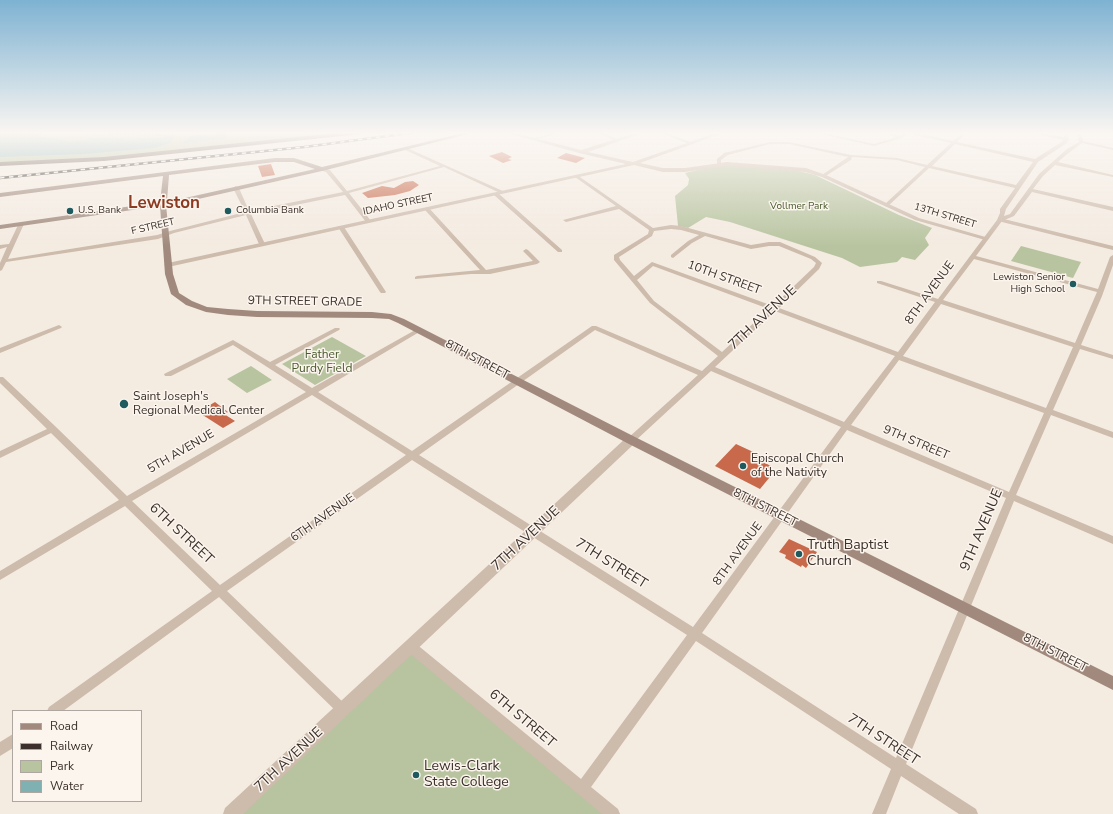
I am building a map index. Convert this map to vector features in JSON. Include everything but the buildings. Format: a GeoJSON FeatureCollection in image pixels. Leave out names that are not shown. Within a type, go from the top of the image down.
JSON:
{"type":"FeatureCollection","features":[{"type":"Feature","properties":{"kind":"main road"},"geometry":{"type":"LineString","coordinates":[[0,195],[198,170]]}},
{"type":"Feature","properties":{"kind":"main road"},"geometry":{"type":"LineString","coordinates":[[288,177],[309,170]]}},
{"type":"Feature","properties":{"kind":"main road"},"geometry":{"type":"LineString","coordinates":[[0,227],[163,204],[318,170]]}},
{"type":"Feature","properties":{"kind":"main road"},"geometry":{"type":"LineString","coordinates":[[166,174],[163,204],[168,265]]}},
{"type":"Feature","properties":{"kind":"main road","name":"9TH STREET GRADE"},"geometry":{"type":"LineString","coordinates":[[168,265],[174,294],[189,303],[206,309],[250,313],[383,316],[401,321],[419,330]]}},
{"type":"Feature","properties":{"kind":"main road","name":"8TH STREET"},"geometry":{"type":"LineString","coordinates":[[419,330],[631,440],[1113,683]]}},
{"type":"Feature","properties":{"kind":"street"},"geometry":{"type":"LineString","coordinates":[[324,170],[328,172],[368,221]]}},
{"type":"Feature","properties":{"kind":"street","name":"F STREET"},"geometry":{"type":"LineString","coordinates":[[4,261],[129,242],[247,213],[346,193],[430,170]]}},
{"type":"Feature","properties":{"kind":"street"},"geometry":{"type":"LineString","coordinates":[[452,170],[499,193],[560,251]]}},
{"type":"Feature","properties":{"kind":"street","name":"IDAHO STREET"},"geometry":{"type":"LineString","coordinates":[[168,265],[605,170]]}},
{"type":"Feature","properties":{"kind":"street","name":"13TH STREET"},"geometry":{"type":"LineString","coordinates":[[657,170],[683,170]]}},
{"type":"Feature","properties":{"kind":"street","name":"13TH STREET"},"geometry":{"type":"LineString","coordinates":[[801,170],[824,176],[925,222],[986,238]]}},
{"type":"Feature","properties":{"kind":"street"},"geometry":{"type":"LineString","coordinates":[[824,176],[833,170]]}},
{"type":"Feature","properties":{"kind":"street"},"geometry":{"type":"LineString","coordinates":[[887,206],[925,170]]}},
{"type":"Feature","properties":{"kind":"street"},"geometry":{"type":"LineString","coordinates":[[946,170],[1018,187]]}},
{"type":"Feature","properties":{"kind":"street","name":"8TH AVENUE"},"geometry":{"type":"LineString","coordinates":[[582,788],[782,516],[846,426],[1000,220],[1003,209],[1030,170]]}},
{"type":"Feature","properties":{"kind":"street","name":"8TH AVENUE"},"geometry":{"type":"LineString","coordinates":[[1000,220],[1012,215],[1041,175],[1047,170]]}},
{"type":"Feature","properties":{"kind":"street"},"geometry":{"type":"LineString","coordinates":[[1083,170],[1113,176]]}},
{"type":"Feature","properties":{"kind":"street"},"geometry":{"type":"LineString","coordinates":[[576,176],[652,230],[671,227],[705,234]]}},
{"type":"Feature","properties":{"kind":"street"},"geometry":{"type":"LineString","coordinates":[[236,188],[262,244]]}},
{"type":"Feature","properties":{"kind":"street"},"geometry":{"type":"LineString","coordinates":[[1031,190],[1113,209]]}},
{"type":"Feature","properties":{"kind":"street"},"geometry":{"type":"LineString","coordinates":[[566,220],[620,207]]}},
{"type":"Feature","properties":{"kind":"street"},"geometry":{"type":"LineString","coordinates":[[428,209],[484,271]]}},
{"type":"Feature","properties":{"kind":"street"},"geometry":{"type":"LineString","coordinates":[[1000,220],[1113,248]]}},
{"type":"Feature","properties":{"kind":"street"},"geometry":{"type":"LineString","coordinates":[[0,269],[21,224]]}},
{"type":"Feature","properties":{"kind":"street"},"geometry":{"type":"LineString","coordinates":[[341,227],[383,292]]}},
{"type":"Feature","properties":{"kind":"street"},"geometry":{"type":"LineString","coordinates":[[652,230],[650,235],[616,256],[617,260],[656,305],[723,356]]}},
{"type":"Feature","properties":{"kind":"street"},"geometry":{"type":"LineString","coordinates":[[674,256],[690,242],[705,234]]}},
{"type":"Feature","properties":{"kind":"street","name":"7TH AVENUE"},"geometry":{"type":"LineString","coordinates":[[231,814],[631,440],[707,371],[816,268],[819,263],[813,258],[780,244],[746,247],[705,234]]}},
{"type":"Feature","properties":{"kind":"street"},"geometry":{"type":"LineString","coordinates":[[0,247],[11,245]]}},
{"type":"Feature","properties":{"kind":"street"},"geometry":{"type":"LineString","coordinates":[[417,278],[496,271],[537,262],[526,251]]}},
{"type":"Feature","properties":{"kind":"street"},"geometry":{"type":"LineString","coordinates":[[972,257],[1099,291]]}},
{"type":"Feature","properties":{"kind":"street","name":"9TH AVENUE"},"geometry":{"type":"LineString","coordinates":[[879,814],[900,768],[1011,496],[1076,345],[1099,296],[1099,291],[1113,257]]}},
{"type":"Feature","properties":{"kind":"street","name":"10TH STREET"},"geometry":{"type":"LineString","coordinates":[[633,280],[652,264],[1113,435]]}},
{"type":"Feature","properties":{"kind":"street"},"geometry":{"type":"LineString","coordinates":[[879,282],[1113,357]]}},
{"type":"Feature","properties":{"kind":"street"},"geometry":{"type":"LineString","coordinates":[[0,351],[59,327]]}},
{"type":"Feature","properties":{"kind":"street","name":"9TH STREET"},"geometry":{"type":"LineString","coordinates":[[594,327],[846,426],[1113,540]]}},
{"type":"Feature","properties":{"kind":"street","name":"6TH AVENUE"},"geometry":{"type":"LineString","coordinates":[[54,710],[594,327]]}},
{"type":"Feature","properties":{"kind":"street"},"geometry":{"type":"LineString","coordinates":[[270,365],[337,329]]}},
{"type":"Feature","properties":{"kind":"street","name":"5TH AVENUE"},"geometry":{"type":"LineString","coordinates":[[0,576],[125,500],[419,330]]}},
{"type":"Feature","properties":{"kind":"street","name":"7TH STREET"},"geometry":{"type":"LineString","coordinates":[[168,374],[233,342],[694,634],[971,814]]}},
{"type":"Feature","properties":{"kind":"street","name":"6TH STREET"},"geometry":{"type":"LineString","coordinates":[[0,378],[343,710]]}},
{"type":"Feature","properties":{"kind":"street"},"geometry":{"type":"LineString","coordinates":[[1,455],[53,429]]}},
{"type":"Feature","properties":{"kind":"street","name":"6TH STREET"},"geometry":{"type":"LineString","coordinates":[[411,647],[613,814]]}},
{"type":"Feature","properties":{"kind":"street"},"geometry":{"type":"LineString","coordinates":[[0,750],[12,741]]}},
{"type":"Feature","properties":{"kind":"green space","name":"Vollmer Park"},"geometry":{"type":"Polygon","coordinates":[[[698,170],[786,170],[815,175],[899,215],[932,228],[925,238],[929,245],[915,260],[902,257],[897,262],[860,267],[842,258],[730,222],[706,217],[688,228],[678,226],[675,196],[688,185],[689,179],[685,173],[698,170]]]}},
{"type":"Feature","properties":{"kind":"green space"},"geometry":{"type":"Polygon","coordinates":[[[1021,246],[1081,262],[1073,278],[1011,261],[1021,246]]]}},
{"type":"Feature","properties":{"kind":"green space","name":"Father Purdy Field"},"geometry":{"type":"Polygon","coordinates":[[[332,337],[366,356],[315,385],[282,364],[332,337]]]}},
{"type":"Feature","properties":{"kind":"green space"},"geometry":{"type":"Polygon","coordinates":[[[251,366],[272,380],[247,393],[227,379],[251,366]]]}},
{"type":"Feature","properties":{"kind":"green space","name":"Lewis-Clark State College"},"geometry":{"type":"Polygon","coordinates":[[[411,647],[613,814],[231,814],[411,647]]]}},
{"type":"Feature","properties":{"kind":"railway"},"geometry":{"type":"LineString","coordinates":[[0,178],[79,170]]}},
{"type":"Feature","properties":{"kind":"place","name":"U.S. Bank"},"geometry":{"type":"Point","coordinates":[70,211]}},
{"type":"Feature","properties":{"kind":"place","name":"Columbia Bank"},"geometry":{"type":"Point","coordinates":[228,211]}},
{"type":"Feature","properties":{"kind":"place","name":"Lewiston Senior High School"},"geometry":{"type":"Point","coordinates":[1073,284]}},
{"type":"Feature","properties":{"kind":"place","name":"Saint Joseph's Regional Medical Center"},"geometry":{"type":"Point","coordinates":[124,404]}},
{"type":"Feature","properties":{"kind":"place","name":"Episcopal Church of the Nativity"},"geometry":{"type":"Point","coordinates":[743,466]}},
{"type":"Feature","properties":{"kind":"place","name":"Truth Baptist Church"},"geometry":{"type":"Point","coordinates":[799,554]}},
{"type":"Feature","properties":{"kind":"place","name":"Lewis-Clark State College"},"geometry":{"type":"Point","coordinates":[416,775]}},
{"type":"Feature","properties":{"kind":"district","name":"Lewiston"},"geometry":{"type":"Point","coordinates":[164,204]}}]}
